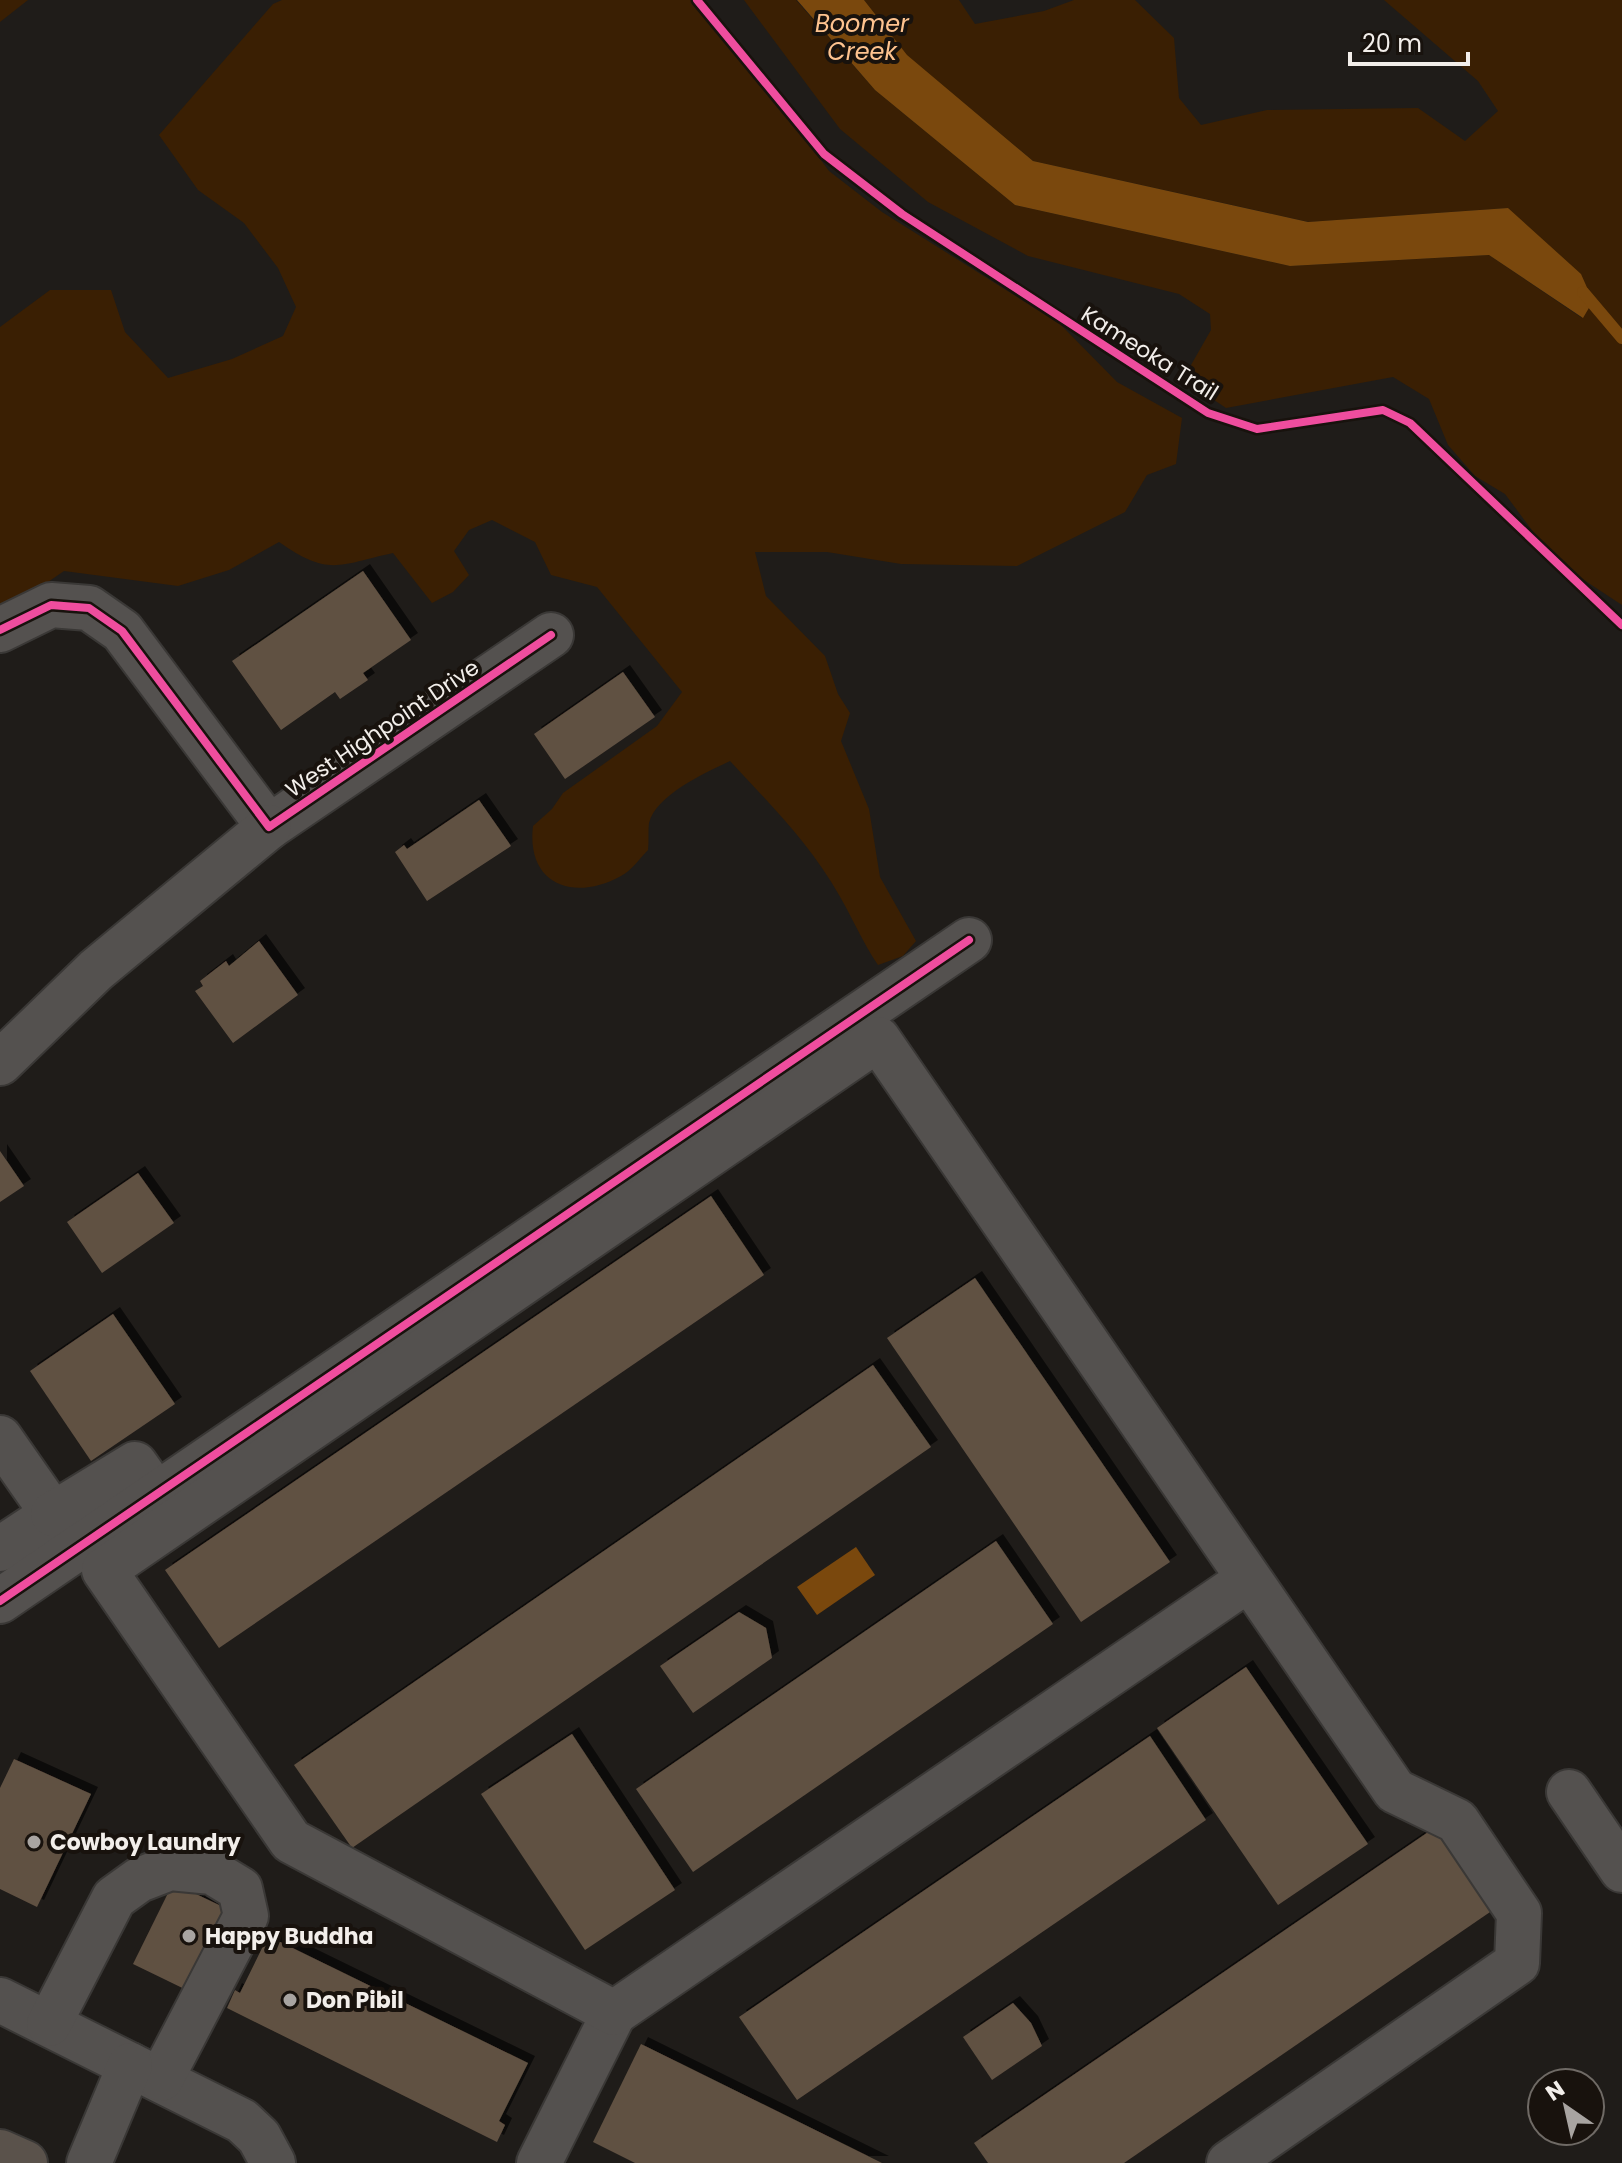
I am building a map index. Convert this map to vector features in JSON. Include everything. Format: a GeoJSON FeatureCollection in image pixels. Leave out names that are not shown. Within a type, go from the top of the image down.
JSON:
{"type":"FeatureCollection","features":[{"type":"Feature","properties":{"kind":"main road"},"geometry":{"type":"LineString","coordinates":[[0,2152],[25,2163]]}},
{"type":"Feature","properties":{"kind":"street"},"geometry":{"type":"LineString","coordinates":[[0,630],[51,605],[89,608],[122,631],[269,827]]}},
{"type":"Feature","properties":{"kind":"street","name":"West Highpoint Drive"},"geometry":{"type":"LineString","coordinates":[[0,1063],[96,970],[269,827],[551,635]]}},
{"type":"Feature","properties":{"kind":"street"},"geometry":{"type":"LineString","coordinates":[[614,2013],[291,1841],[104,1570],[166,1508],[969,940]]}},
{"type":"Feature","properties":{"kind":"street"},"geometry":{"type":"LineString","coordinates":[[0,1601],[166,1508],[878,1039],[1395,1791],[1457,1821],[1519,1913],[1517,1963],[1229,2163]]}},
{"type":"Feature","properties":{"kind":"street"},"geometry":{"type":"LineString","coordinates":[[4,1454],[53,1514]]}},
{"type":"Feature","properties":{"kind":"street"},"geometry":{"type":"LineString","coordinates":[[0,1549],[135,1464],[166,1508]]}},
{"type":"Feature","properties":{"kind":"street"},"geometry":{"type":"LineString","coordinates":[[539,2163],[614,2013],[1249,1579]]}},
{"type":"Feature","properties":{"kind":"street"},"geometry":{"type":"LineString","coordinates":[[1569,1792],[1615,1846]]}},
{"type":"Feature","properties":{"kind":"street"},"geometry":{"type":"LineString","coordinates":[[49,2024],[114,1898],[139,1880],[170,1868],[212,1872],[240,1889],[246,1916],[89,2163]]}},
{"type":"Feature","properties":{"kind":"street"},"geometry":{"type":"LineString","coordinates":[[0,2000],[242,2121],[259,2137],[273,2163]]}},
{"type":"Feature","properties":{"kind":"shaded area"},"geometry":{"type":"Polygon","coordinates":[[[0,0],[28,0],[0,22],[0,0]]]}},
{"type":"Feature","properties":{"kind":"shaded area"},"geometry":{"type":"Polygon","coordinates":[[[282,0],[702,0],[829,171],[882,212],[1060,324],[1117,382],[1182,418],[1176,464],[1147,475],[1125,512],[1017,566],[901,564],[827,552],[755,552],[766,596],[825,656],[838,694],[850,713],[841,741],[869,809],[880,877],[916,941],[903,956],[878,965],[816,859],[730,761],[683,786],[661,803],[649,823],[648,850],[625,874],[603,884],[586,887],[557,883],[545,875],[537,862],[533,846],[533,826],[552,809],[563,793],[657,726],[682,692],[597,587],[551,575],[535,542],[492,520],[469,530],[454,551],[469,575],[453,592],[432,603],[393,553],[346,564],[323,564],[279,542],[229,570],[178,586],[64,571],[0,615],[0,327],[50,290],[111,290],[125,332],[168,378],[232,359],[283,336],[296,307],[278,268],[244,223],[198,190],[159,135],[273,4],[282,0]]]}},
{"type":"Feature","properties":{"kind":"shaded area"},"geometry":{"type":"Polygon","coordinates":[[[744,0],[796,0],[875,90],[1015,205],[1290,266],[1489,255],[1582,318],[1508,208],[1309,222],[1033,161],[906,55],[864,0],[959,0],[975,24],[1044,11],[1074,0],[1135,0],[1174,38],[1179,98],[1201,125],[1267,110],[1418,108],[1465,141],[1498,111],[1478,81],[1384,0],[1622,0],[1622,605],[1555,561],[1505,494],[1475,476],[1448,445],[1429,399],[1393,377],[1226,408],[1183,379],[1211,330],[1210,314],[1179,294],[1028,256],[928,202],[840,129],[744,0]]]}},
{"type":"Feature","properties":{"kind":"water","name":"Boomer Creek"},"geometry":{"type":"Polygon","coordinates":[[[797,0],[864,0],[907,55],[1033,161],[1308,222],[1508,208],[1581,274],[1593,301],[1583,318],[1489,255],[1290,266],[1015,205],[875,90],[797,0]]]}},
{"type":"Feature","properties":{"kind":"water"},"geometry":{"type":"Polygon","coordinates":[[[856,1547],[875,1575],[817,1615],[797,1587],[856,1547]]]}},
{"type":"Feature","properties":{"kind":"building"},"geometry":{"type":"Polygon","coordinates":[[[363,571],[411,640],[363,673],[368,680],[340,699],[335,692],[281,730],[232,661],[363,571]]]}},
{"type":"Feature","properties":{"kind":"building"},"geometry":{"type":"Polygon","coordinates":[[[623,672],[655,717],[565,779],[534,734],[623,672]]]}},
{"type":"Feature","properties":{"kind":"building"},"geometry":{"type":"Polygon","coordinates":[[[479,800],[511,846],[427,901],[395,852],[404,845],[407,849],[479,800]]]}},
{"type":"Feature","properties":{"kind":"building"},"geometry":{"type":"Polygon","coordinates":[[[259,941],[298,995],[233,1043],[195,991],[203,986],[200,981],[226,961],[229,966],[259,941]]]}},
{"type":"Feature","properties":{"kind":"building"},"geometry":{"type":"Polygon","coordinates":[[[0,1151],[24,1186],[0,1202],[0,1151]]]}},
{"type":"Feature","properties":{"kind":"building"},"geometry":{"type":"Polygon","coordinates":[[[138,1173],[174,1223],[102,1273],[67,1222],[138,1173]]]}},
{"type":"Feature","properties":{"kind":"building"},"geometry":{"type":"Polygon","coordinates":[[[711,1196],[764,1275],[219,1648],[165,1570],[711,1196]]]}},
{"type":"Feature","properties":{"kind":"building"},"geometry":{"type":"Polygon","coordinates":[[[975,1278],[1170,1562],[1081,1622],[887,1338],[975,1278]]]}},
{"type":"Feature","properties":{"kind":"building"},"geometry":{"type":"Polygon","coordinates":[[[113,1314],[175,1404],[91,1461],[30,1371],[113,1314]]]}},
{"type":"Feature","properties":{"kind":"building"},"geometry":{"type":"Polygon","coordinates":[[[873,1365],[931,1447],[352,1848],[294,1765],[873,1365]]]}},
{"type":"Feature","properties":{"kind":"building"},"geometry":{"type":"Polygon","coordinates":[[[996,1541],[1053,1624],[693,1872],[636,1789],[996,1541]]]}},
{"type":"Feature","properties":{"kind":"building"},"geometry":{"type":"Polygon","coordinates":[[[739,1612],[766,1628],[772,1658],[693,1713],[660,1666],[739,1612]]]}},
{"type":"Feature","properties":{"kind":"building"},"geometry":{"type":"Polygon","coordinates":[[[1246,1667],[1368,1844],[1278,1905],[1157,1728],[1246,1667]]]}},
{"type":"Feature","properties":{"kind":"building"},"geometry":{"type":"Polygon","coordinates":[[[572,1734],[675,1890],[585,1950],[481,1794],[572,1734]]]}},
{"type":"Feature","properties":{"kind":"building"},"geometry":{"type":"Polygon","coordinates":[[[1150,1736],[1206,1820],[797,2100],[739,2017],[1150,1736]]]}},
{"type":"Feature","properties":{"kind":"building","name":"Cowboy Laundry"},"geometry":{"type":"Polygon","coordinates":[[[14,1759],[91,1794],[37,1907],[0,1889],[0,1788],[14,1759]]]}},
{"type":"Feature","properties":{"kind":"building"},"geometry":{"type":"Polygon","coordinates":[[[1437,1826],[1493,1910],[1124,2163],[988,2163],[974,2143],[1437,1826]]]}},
{"type":"Feature","properties":{"kind":"building","name":"Happy Buddha"},"geometry":{"type":"Polygon","coordinates":[[[173,1883],[242,1916],[201,1997],[133,1964],[173,1883]]]}},
{"type":"Feature","properties":{"kind":"building"},"geometry":{"type":"Polygon","coordinates":[[[268,1936],[528,2063],[499,2121],[505,2125],[497,2142],[227,2008],[235,1990],[240,1993],[268,1936]]]}},
{"type":"Feature","properties":{"kind":"building"},"geometry":{"type":"Polygon","coordinates":[[[1013,2003],[1031,2023],[1042,2046],[992,2080],[963,2037],[1013,2003]]]}},
{"type":"Feature","properties":{"kind":"building"},"geometry":{"type":"Polygon","coordinates":[[[641,2044],[882,2163],[635,2163],[593,2142],[641,2044]]]}},
{"type":"Feature","properties":{"kind":"waterway","name":"Boomer Creek"},"geometry":{"type":"LineString","coordinates":[[1583,292],[1622,338]]}},
{"type":"Feature","properties":{"kind":"cycle path","name":"Kameoka Trail"},"geometry":{"type":"LineString","coordinates":[[697,0],[824,154],[902,214],[1208,413],[1257,429],[1383,410],[1410,423],[1622,625]]}},
{"type":"Feature","properties":{"kind":"cycle path"},"geometry":{"type":"LineString","coordinates":[[0,630],[51,605],[89,608],[122,631],[269,827],[551,635]]}},
{"type":"Feature","properties":{"kind":"cycle path"},"geometry":{"type":"LineString","coordinates":[[0,1601],[969,940]]}},
{"type":"Feature","properties":{"kind":"place","name":"Cowboy Laundry"},"geometry":{"type":"Point","coordinates":[34,1842]}},
{"type":"Feature","properties":{"kind":"place","name":"Happy Buddha"},"geometry":{"type":"Point","coordinates":[189,1936]}},
{"type":"Feature","properties":{"kind":"place","name":"Don Pibil"},"geometry":{"type":"Point","coordinates":[290,2000]}}]}
